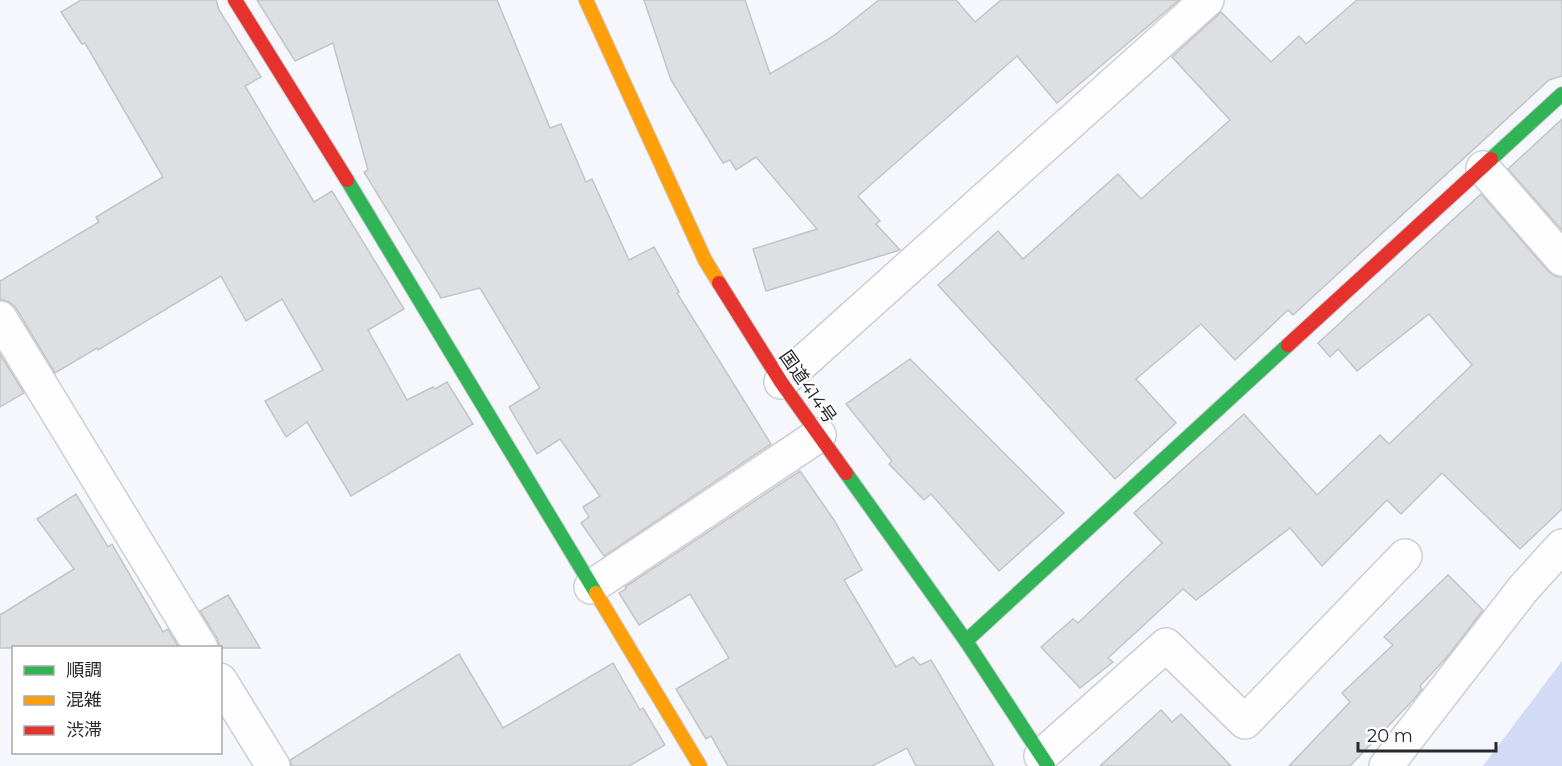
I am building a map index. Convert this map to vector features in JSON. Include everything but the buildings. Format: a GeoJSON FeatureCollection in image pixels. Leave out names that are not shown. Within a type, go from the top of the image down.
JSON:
{"type":"FeatureCollection","features":[{"type":"Feature","properties":{"kind":"main road"},"geometry":{"type":"LineString","coordinates":[[236,0],[362,204],[695,764]]}},
{"type":"Feature","properties":{"kind":"main road","name":"国道414号"},"geometry":{"type":"LineString","coordinates":[[586,0],[705,260],[781,382],[966,641],[1044,761]]}},
{"type":"Feature","properties":{"kind":"main road"},"geometry":{"type":"LineString","coordinates":[[966,641],[1562,94]]}},
{"type":"Feature","properties":{"kind":"street"},"geometry":{"type":"LineString","coordinates":[[781,382],[1207,0]]}},
{"type":"Feature","properties":{"kind":"street"},"geometry":{"type":"LineString","coordinates":[[1483,168],[1562,260]]}},
{"type":"Feature","properties":{"kind":"street"},"geometry":{"type":"LineString","coordinates":[[0,318],[200,646]]}},
{"type":"Feature","properties":{"kind":"street"},"geometry":{"type":"LineString","coordinates":[[591,587],[819,435]]}},
{"type":"Feature","properties":{"kind":"street"},"geometry":{"type":"LineString","coordinates":[[1386,766],[1523,590],[1562,546]]}},
{"type":"Feature","properties":{"kind":"street"},"geometry":{"type":"LineString","coordinates":[[1044,761],[1166,645],[1245,722],[1405,556]]}},
{"type":"Feature","properties":{"kind":"street"},"geometry":{"type":"LineString","coordinates":[[222,683],[273,766]]}},
{"type":"Feature","properties":{"kind":"shaded area"},"geometry":{"type":"Polygon","coordinates":[[[1562,661],[1562,766],[1483,766],[1562,661]]]}},
{"type":"Feature","properties":{"kind":"traffic: fast"},"geometry":{"type":"LineString","coordinates":[[1491,159],[1562,94]]}},
{"type":"Feature","properties":{"kind":"traffic: fast"},"geometry":{"type":"LineString","coordinates":[[347,180],[596,593]]}},
{"type":"Feature","properties":{"kind":"traffic: fast"},"geometry":{"type":"LineString","coordinates":[[966,641],[1288,345]]}},
{"type":"Feature","properties":{"kind":"traffic: fast"},"geometry":{"type":"LineString","coordinates":[[846,473],[966,641],[1048,766]]}},
{"type":"Feature","properties":{"kind":"traffic: slow"},"geometry":{"type":"LineString","coordinates":[[586,0],[705,260],[719,283]]}},
{"type":"Feature","properties":{"kind":"traffic: slow"},"geometry":{"type":"LineString","coordinates":[[596,593],[700,766]]}},
{"type":"Feature","properties":{"kind":"traffic: jam"},"geometry":{"type":"LineString","coordinates":[[235,0],[347,180]]}},
{"type":"Feature","properties":{"kind":"traffic: jam"},"geometry":{"type":"LineString","coordinates":[[1288,345],[1491,159]]}},
{"type":"Feature","properties":{"kind":"traffic: jam"},"geometry":{"type":"LineString","coordinates":[[719,283],[781,382],[846,473]]}}]}
